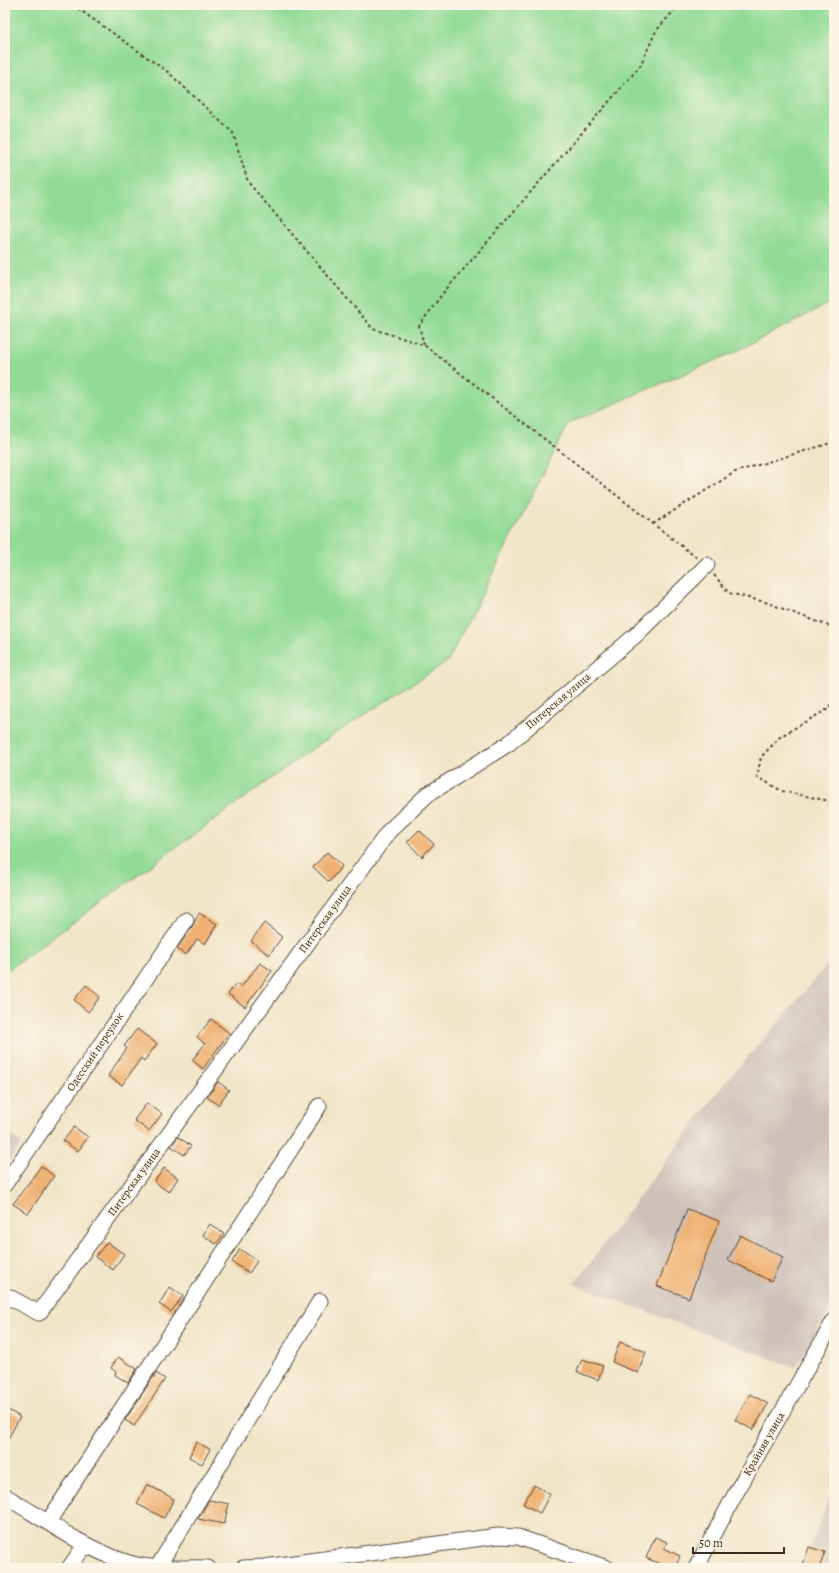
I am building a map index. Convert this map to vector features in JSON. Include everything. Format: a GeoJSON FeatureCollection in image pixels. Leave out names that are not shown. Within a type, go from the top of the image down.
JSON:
{"type":"FeatureCollection","features":[{"type":"Feature","properties":{"kind":"street","name":"Питерская улица"},"geometry":{"type":"LineString","coordinates":[[5,1295],[39,1313],[389,831],[427,795],[508,744],[636,634],[707,565]]}},
{"type":"Feature","properties":{"kind":"street","name":"Одесский переулок"},"geometry":{"type":"LineString","coordinates":[[5,1184],[186,920]]}},
{"type":"Feature","properties":{"kind":"street"},"geometry":{"type":"LineString","coordinates":[[48,1522],[319,1106]]}},
{"type":"Feature","properties":{"kind":"street"},"geometry":{"type":"LineString","coordinates":[[157,1568],[320,1300]]}},
{"type":"Feature","properties":{"kind":"street","name":"Крайняя улица"},"geometry":{"type":"LineString","coordinates":[[696,1568],[834,1321]]}},
{"type":"Feature","properties":{"kind":"street"},"geometry":{"type":"LineString","coordinates":[[5,1496],[85,1544],[123,1562],[157,1568],[208,1568]]}},
{"type":"Feature","properties":{"kind":"street"},"geometry":{"type":"LineString","coordinates":[[243,1568],[264,1567],[498,1536],[518,1537],[608,1568]]}},
{"type":"Feature","properties":{"kind":"street"},"geometry":{"type":"LineString","coordinates":[[69,1568],[85,1544]]}},
{"type":"Feature","properties":{"kind":"path"},"geometry":{"type":"LineString","coordinates":[[74,5],[168,72],[233,133],[248,182],[373,329],[424,345],[707,565],[729,594],[765,602],[834,628]]}},
{"type":"Feature","properties":{"kind":"path"},"geometry":{"type":"LineString","coordinates":[[424,345],[419,326],[443,293],[640,66],[656,31],[679,5]]}},
{"type":"Feature","properties":{"kind":"path"},"geometry":{"type":"LineString","coordinates":[[653,524],[735,472],[834,442]]}},
{"type":"Feature","properties":{"kind":"path"},"geometry":{"type":"LineString","coordinates":[[834,699],[828,709],[782,736],[771,746],[761,757],[757,777],[782,791],[834,802]]}},
{"type":"Feature","properties":{"kind":"shaded area"},"geometry":{"type":"Polygon","coordinates":[[[834,958],[834,1302],[796,1368],[574,1284],[719,1090],[834,958]]]}},
{"type":"Feature","properties":{"kind":"shaded area"},"geometry":{"type":"Polygon","coordinates":[[[5,1130],[22,1144],[5,1166],[5,1130]]]}},
{"type":"Feature","properties":{"kind":"shaded area"},"geometry":{"type":"Polygon","coordinates":[[[834,1486],[834,1568],[802,1568],[834,1486]]]}},
{"type":"Feature","properties":{"kind":"green space"},"geometry":{"type":"Polygon","coordinates":[[[5,5],[834,5],[834,301],[735,352],[569,423],[448,661],[313,748],[5,972],[5,5]]]}},
{"type":"Feature","properties":{"kind":"building"},"geometry":{"type":"Polygon","coordinates":[[[419,830],[434,844],[422,857],[407,842],[419,830]]]}},
{"type":"Feature","properties":{"kind":"building"},"geometry":{"type":"Polygon","coordinates":[[[327,852],[342,866],[329,882],[313,867],[327,852]]]}},
{"type":"Feature","properties":{"kind":"building"},"geometry":{"type":"Polygon","coordinates":[[[199,913],[217,924],[205,944],[197,939],[186,955],[177,949],[199,913]]]}},
{"type":"Feature","properties":{"kind":"building"},"geometry":{"type":"Polygon","coordinates":[[[264,923],[282,937],[269,955],[251,941],[264,923]]]}},
{"type":"Feature","properties":{"kind":"building"},"geometry":{"type":"Polygon","coordinates":[[[260,963],[272,971],[245,1007],[228,994],[236,984],[241,987],[260,963]]]}},
{"type":"Feature","properties":{"kind":"building"},"geometry":{"type":"Polygon","coordinates":[[[86,985],[100,997],[88,1012],[74,1000],[86,985]]]}},
{"type":"Feature","properties":{"kind":"building"},"geometry":{"type":"Polygon","coordinates":[[[211,1019],[229,1033],[203,1069],[192,1060],[205,1044],[197,1037],[211,1019]]]}},
{"type":"Feature","properties":{"kind":"building"},"geometry":{"type":"Polygon","coordinates":[[[137,1029],[157,1044],[144,1061],[141,1058],[122,1085],[108,1076],[127,1048],[124,1046],[137,1029]]]}},
{"type":"Feature","properties":{"kind":"building"},"geometry":{"type":"Polygon","coordinates":[[[218,1082],[229,1090],[218,1105],[207,1097],[218,1082]]]}},
{"type":"Feature","properties":{"kind":"building"},"geometry":{"type":"Polygon","coordinates":[[[147,1103],[162,1114],[149,1131],[134,1120],[147,1103]]]}},
{"type":"Feature","properties":{"kind":"building"},"geometry":{"type":"Polygon","coordinates":[[[74,1127],[88,1137],[78,1151],[63,1141],[74,1127]]]}},
{"type":"Feature","properties":{"kind":"building"},"geometry":{"type":"Polygon","coordinates":[[[178,1137],[191,1146],[184,1155],[171,1146],[178,1137]]]}},
{"type":"Feature","properties":{"kind":"building"},"geometry":{"type":"Polygon","coordinates":[[[41,1166],[54,1176],[28,1214],[13,1204],[41,1166]]]}},
{"type":"Feature","properties":{"kind":"building"},"geometry":{"type":"Polygon","coordinates":[[[164,1168],[178,1178],[169,1192],[154,1182],[164,1168]]]}},
{"type":"Feature","properties":{"kind":"building"},"geometry":{"type":"Polygon","coordinates":[[[687,1209],[719,1221],[689,1298],[657,1286],[687,1209]]]}},
{"type":"Feature","properties":{"kind":"building"},"geometry":{"type":"Polygon","coordinates":[[[210,1224],[224,1234],[216,1244],[203,1235],[210,1224]]]}},
{"type":"Feature","properties":{"kind":"building"},"geometry":{"type":"Polygon","coordinates":[[[740,1235],[783,1257],[771,1281],[728,1260],[740,1235]]]}},
{"type":"Feature","properties":{"kind":"building"},"geometry":{"type":"Polygon","coordinates":[[[107,1242],[124,1254],[113,1270],[95,1257],[107,1242]]]}},
{"type":"Feature","properties":{"kind":"building"},"geometry":{"type":"Polygon","coordinates":[[[240,1249],[257,1261],[249,1273],[232,1262],[240,1249]]]}},
{"type":"Feature","properties":{"kind":"building"},"geometry":{"type":"Polygon","coordinates":[[[170,1287],[183,1296],[171,1312],[159,1304],[170,1287]]]}},
{"type":"Feature","properties":{"kind":"building"},"geometry":{"type":"Polygon","coordinates":[[[620,1342],[646,1352],[638,1373],[612,1362],[620,1342]]]}},
{"type":"Feature","properties":{"kind":"building"},"geometry":{"type":"Polygon","coordinates":[[[118,1357],[137,1369],[128,1383],[115,1375],[116,1372],[111,1368],[118,1357]]]}},
{"type":"Feature","properties":{"kind":"building"},"geometry":{"type":"Polygon","coordinates":[[[582,1359],[603,1366],[598,1380],[577,1372],[582,1359]]]}},
{"type":"Feature","properties":{"kind":"building"},"geometry":{"type":"Polygon","coordinates":[[[156,1373],[165,1379],[134,1426],[125,1420],[156,1373]]]}},
{"type":"Feature","properties":{"kind":"building"},"geometry":{"type":"Polygon","coordinates":[[[750,1394],[768,1404],[753,1430],[735,1420],[750,1394]]]}},
{"type":"Feature","properties":{"kind":"building"},"geometry":{"type":"Polygon","coordinates":[[[5,1408],[20,1417],[5,1444],[5,1408]]]}},
{"type":"Feature","properties":{"kind":"building"},"geometry":{"type":"Polygon","coordinates":[[[196,1442],[210,1449],[202,1464],[189,1457],[196,1442]]]}},
{"type":"Feature","properties":{"kind":"building"},"geometry":{"type":"Polygon","coordinates":[[[147,1484],[174,1499],[164,1518],[137,1504],[147,1484]]]}},
{"type":"Feature","properties":{"kind":"building"},"geometry":{"type":"Polygon","coordinates":[[[534,1485],[550,1494],[540,1513],[523,1504],[534,1485]]]}},
{"type":"Feature","properties":{"kind":"building"},"geometry":{"type":"Polygon","coordinates":[[[209,1500],[229,1504],[224,1524],[198,1519],[209,1500]]]}},
{"type":"Feature","properties":{"kind":"building"},"geometry":{"type":"Polygon","coordinates":[[[655,1537],[667,1542],[664,1548],[680,1556],[675,1568],[670,1568],[646,1558],[655,1537]]]}},
{"type":"Feature","properties":{"kind":"building"},"geometry":{"type":"Polygon","coordinates":[[[809,1547],[825,1552],[819,1568],[802,1568],[809,1547]]]}}]}
